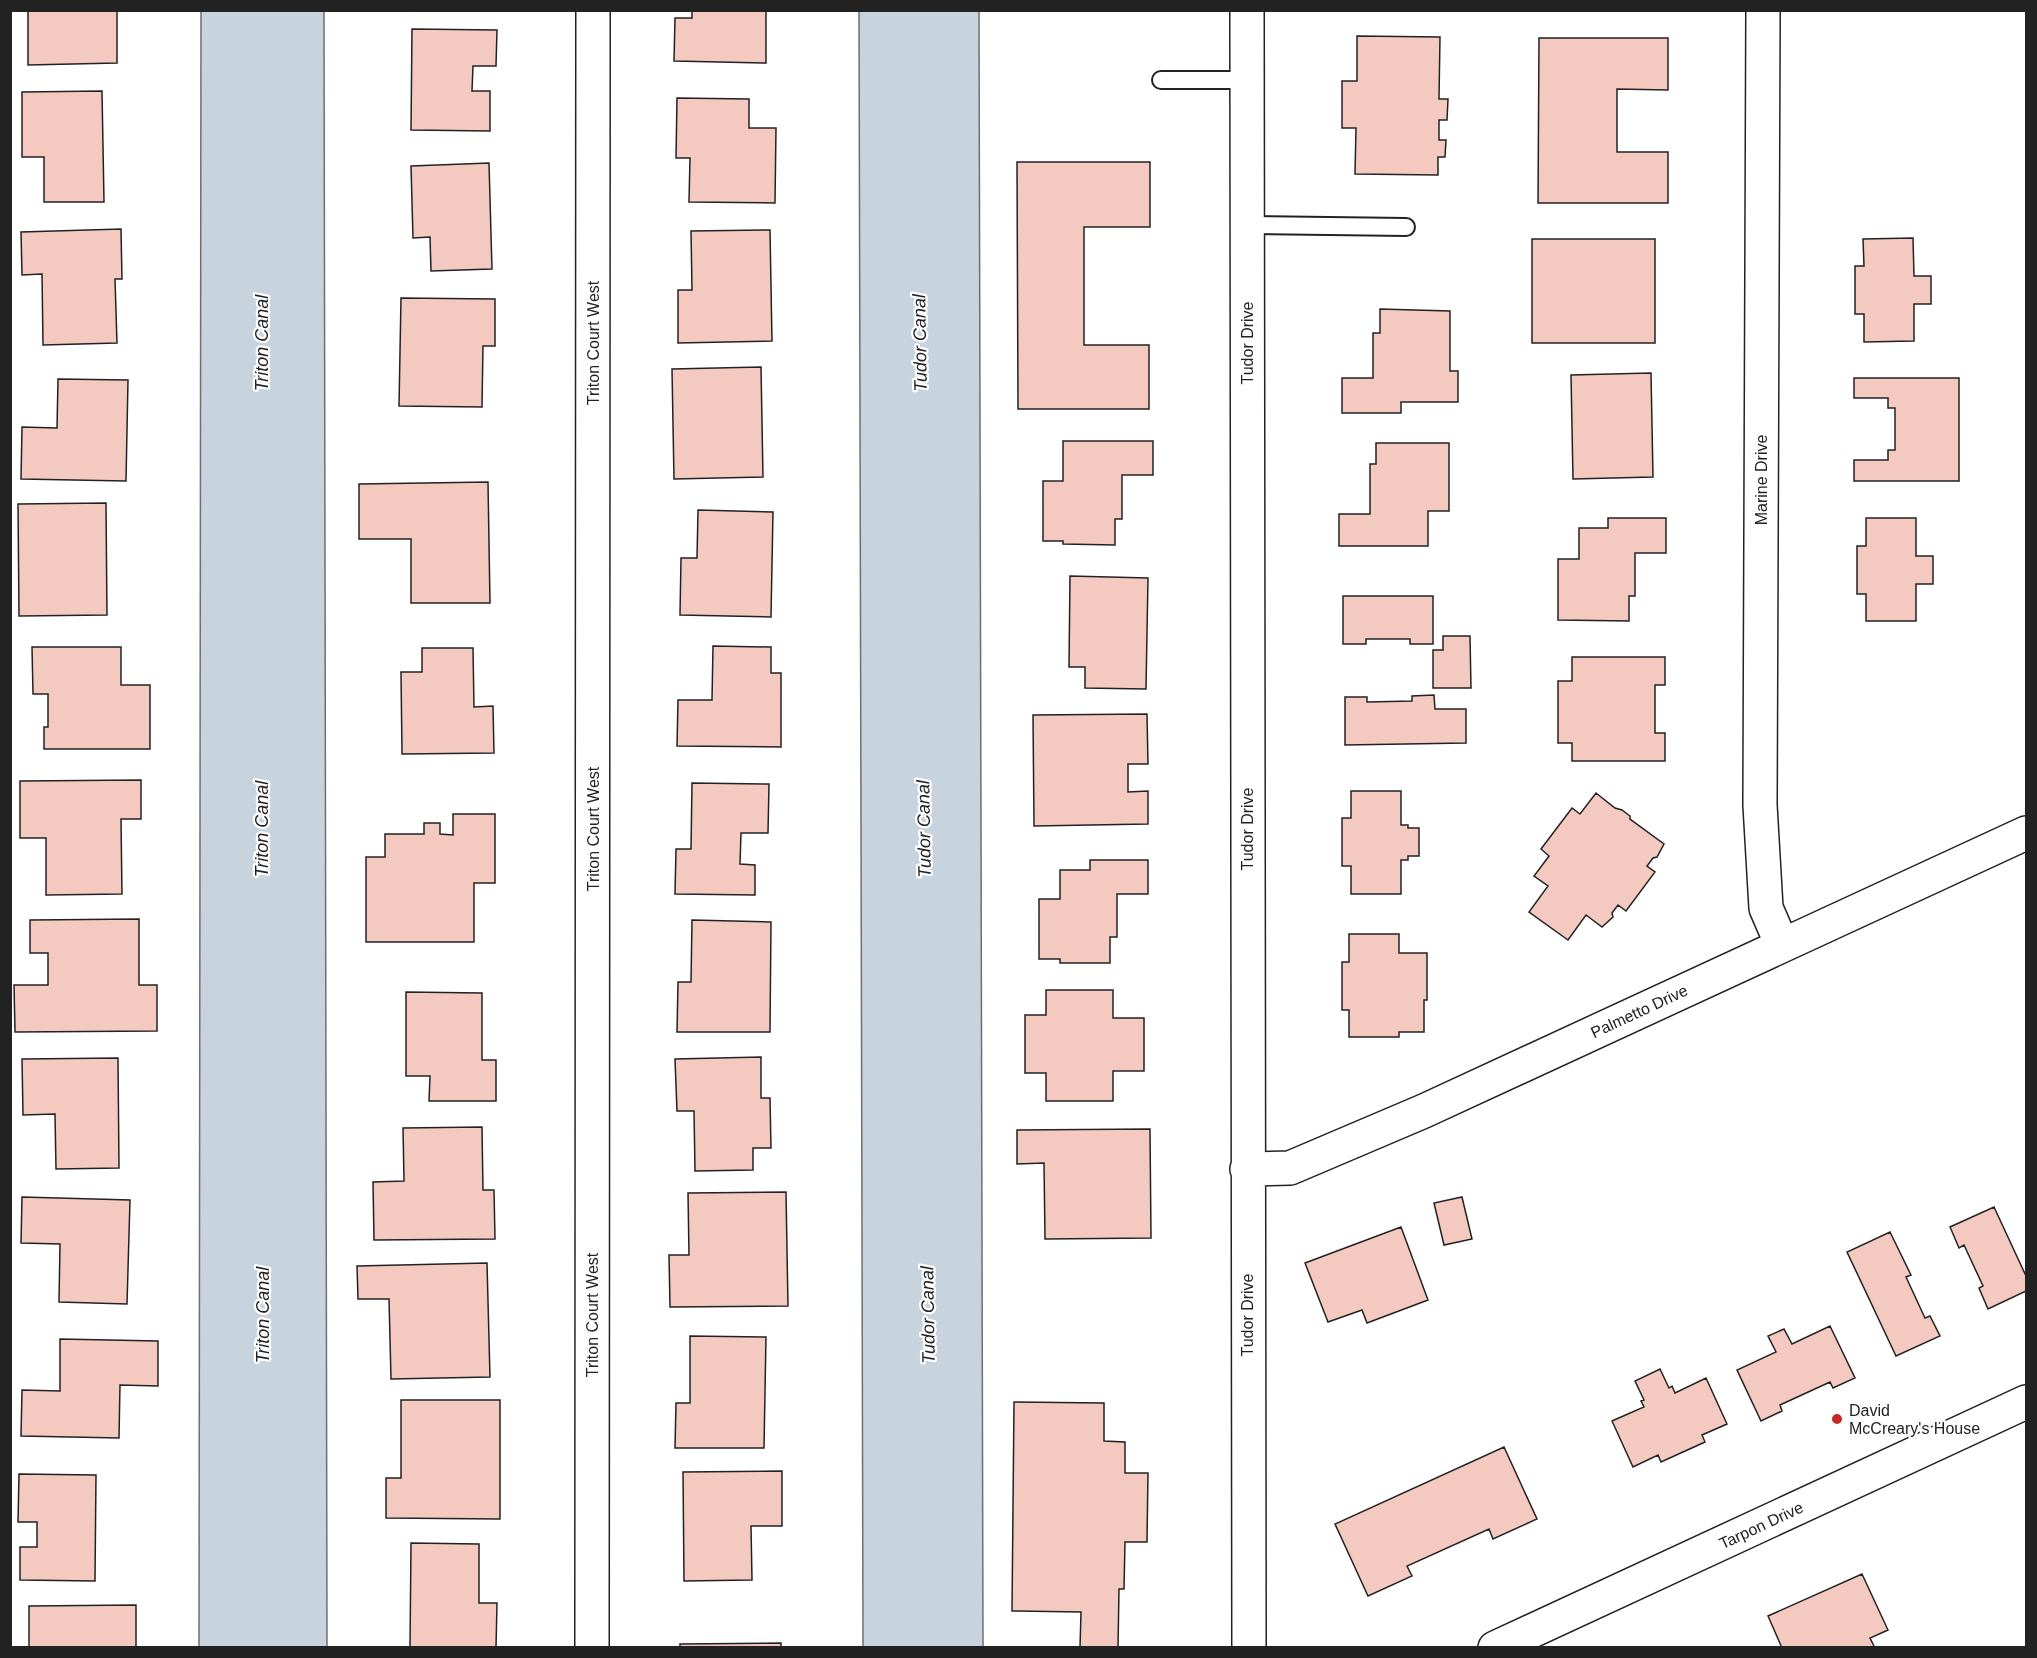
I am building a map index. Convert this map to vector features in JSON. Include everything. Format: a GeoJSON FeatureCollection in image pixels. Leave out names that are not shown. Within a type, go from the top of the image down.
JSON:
{"type":"FeatureCollection","features":[{"type":"Feature","properties":{"kind":"street","name":"Triton Court West"},"geometry":{"type":"LineString","coordinates":[[592,1647],[593,10]]}},
{"type":"Feature","properties":{"kind":"street","name":"Tudor Drive"},"geometry":{"type":"LineString","coordinates":[[1247,10],[1249,1647]]}},
{"type":"Feature","properties":{"kind":"street","name":"Marine Drive"},"geometry":{"type":"LineString","coordinates":[[1763,10],[1760,805],[1766,908],[1782,945]]}},
{"type":"Feature","properties":{"kind":"street","name":"Palmetto Drive"},"geometry":{"type":"LineString","coordinates":[[1247,1169],[1290,1168],[1424,1111],[2026,833]]}},
{"type":"Feature","properties":{"kind":"street","name":"Tarpon Drive"},"geometry":{"type":"LineString","coordinates":[[1495,1647],[2026,1402]]}},
{"type":"Feature","properties":{"kind":"lane"},"geometry":{"type":"LineString","coordinates":[[1161,80],[1247,80]]}},
{"type":"Feature","properties":{"kind":"lane"},"geometry":{"type":"LineString","coordinates":[[1247,225],[1406,227]]}},
{"type":"Feature","properties":{"kind":"water","name":"Triton Canal"},"geometry":{"type":"Polygon","coordinates":[[[201,11],[324,11],[327,1647],[199,1647],[201,11]]]}},
{"type":"Feature","properties":{"kind":"water","name":"Tudor Canal"},"geometry":{"type":"Polygon","coordinates":[[[859,11],[979,11],[983,1647],[863,1647],[859,11]]]}},
{"type":"Feature","properties":{"kind":"building"},"geometry":{"type":"Polygon","coordinates":[[[28,10],[117,10],[117,63],[28,65],[28,10]]]}},
{"type":"Feature","properties":{"kind":"building"},"geometry":{"type":"Polygon","coordinates":[[[692,10],[766,10],[766,63],[674,61],[675,18],[692,18],[692,10]]]}},
{"type":"Feature","properties":{"kind":"building"},"geometry":{"type":"Polygon","coordinates":[[[412,29],[497,30],[496,66],[473,66],[472,91],[490,91],[490,131],[411,130],[412,29]]]}},
{"type":"Feature","properties":{"kind":"building"},"geometry":{"type":"Polygon","coordinates":[[[1357,36],[1440,37],[1439,99],[1448,99],[1447,120],[1439,120],[1439,140],[1446,140],[1445,157],[1438,157],[1438,175],[1355,174],[1356,128],[1342,128],[1342,81],[1357,81],[1357,36]]]}},
{"type":"Feature","properties":{"kind":"building"},"geometry":{"type":"Polygon","coordinates":[[[1539,38],[1668,38],[1668,90],[1617,89],[1617,152],[1668,152],[1668,203],[1538,203],[1539,38]]]}},
{"type":"Feature","properties":{"kind":"building"},"geometry":{"type":"Polygon","coordinates":[[[102,91],[104,202],[44,202],[44,157],[22,157],[22,92],[102,91]]]}},
{"type":"Feature","properties":{"kind":"building"},"geometry":{"type":"Polygon","coordinates":[[[677,98],[749,99],[749,128],[776,128],[775,203],[689,202],[690,158],[676,158],[677,98]]]}},
{"type":"Feature","properties":{"kind":"building"},"geometry":{"type":"Polygon","coordinates":[[[1017,162],[1150,162],[1150,227],[1084,227],[1084,345],[1149,345],[1149,409],[1018,409],[1017,162]]]}},
{"type":"Feature","properties":{"kind":"building"},"geometry":{"type":"Polygon","coordinates":[[[489,163],[492,269],[431,271],[430,237],[413,238],[411,166],[489,163]]]}},
{"type":"Feature","properties":{"kind":"building"},"geometry":{"type":"Polygon","coordinates":[[[121,229],[122,279],[115,279],[117,343],[43,345],[42,274],[22,275],[21,232],[121,229]]]}},
{"type":"Feature","properties":{"kind":"building"},"geometry":{"type":"Polygon","coordinates":[[[770,230],[772,341],[678,343],[678,290],[692,290],[691,231],[770,230]]]}},
{"type":"Feature","properties":{"kind":"building"},"geometry":{"type":"Polygon","coordinates":[[[1913,238],[1914,276],[1931,276],[1931,304],[1914,304],[1914,341],[1864,342],[1864,314],[1855,314],[1855,266],[1864,266],[1863,239],[1913,238]]]}},
{"type":"Feature","properties":{"kind":"building"},"geometry":{"type":"Polygon","coordinates":[[[1532,239],[1655,239],[1655,343],[1532,343],[1532,239]]]}},
{"type":"Feature","properties":{"kind":"building"},"geometry":{"type":"Polygon","coordinates":[[[401,298],[495,299],[495,346],[483,346],[482,407],[399,406],[401,298]]]}},
{"type":"Feature","properties":{"kind":"building"},"geometry":{"type":"Polygon","coordinates":[[[1380,309],[1450,311],[1450,371],[1458,371],[1458,402],[1401,402],[1401,413],[1342,413],[1342,378],[1373,378],[1373,333],[1380,333],[1380,309]]]}},
{"type":"Feature","properties":{"kind":"building"},"geometry":{"type":"Polygon","coordinates":[[[761,367],[763,477],[674,479],[672,369],[761,367]]]}},
{"type":"Feature","properties":{"kind":"building"},"geometry":{"type":"Polygon","coordinates":[[[1651,373],[1653,477],[1573,479],[1571,375],[1651,373]]]}},
{"type":"Feature","properties":{"kind":"building"},"geometry":{"type":"Polygon","coordinates":[[[1854,378],[1959,378],[1959,481],[1854,481],[1854,460],[1888,460],[1888,450],[1895,450],[1895,408],[1888,408],[1888,398],[1854,398],[1854,378]]]}},
{"type":"Feature","properties":{"kind":"building"},"geometry":{"type":"Polygon","coordinates":[[[58,379],[128,380],[126,481],[21,479],[22,427],[57,428],[58,379]]]}},
{"type":"Feature","properties":{"kind":"building"},"geometry":{"type":"Polygon","coordinates":[[[1063,441],[1153,441],[1153,475],[1122,475],[1122,519],[1115,519],[1115,545],[1063,544],[1063,541],[1043,541],[1043,481],[1063,481],[1063,441]]]}},
{"type":"Feature","properties":{"kind":"building"},"geometry":{"type":"Polygon","coordinates":[[[1376,443],[1449,443],[1449,511],[1428,511],[1428,546],[1339,546],[1339,514],[1370,514],[1370,464],[1376,464],[1376,443]]]}},
{"type":"Feature","properties":{"kind":"building"},"geometry":{"type":"Polygon","coordinates":[[[488,482],[490,603],[411,603],[411,539],[359,539],[359,484],[488,482]]]}},
{"type":"Feature","properties":{"kind":"building"},"geometry":{"type":"Polygon","coordinates":[[[106,503],[107,615],[19,616],[18,504],[106,503]]]}},
{"type":"Feature","properties":{"kind":"building"},"geometry":{"type":"Polygon","coordinates":[[[698,510],[773,512],[771,617],[680,615],[681,558],[697,558],[698,510]]]}},
{"type":"Feature","properties":{"kind":"building"},"geometry":{"type":"Polygon","coordinates":[[[1608,518],[1666,518],[1666,553],[1635,553],[1635,596],[1629,596],[1629,621],[1558,620],[1558,559],[1579,559],[1579,528],[1608,528],[1608,518]]]}},
{"type":"Feature","properties":{"kind":"building"},"geometry":{"type":"Polygon","coordinates":[[[1866,518],[1916,518],[1916,556],[1933,556],[1933,584],[1916,584],[1916,621],[1866,621],[1866,594],[1857,594],[1857,546],[1866,546],[1866,518]]]}},
{"type":"Feature","properties":{"kind":"building"},"geometry":{"type":"Polygon","coordinates":[[[1070,576],[1148,578],[1146,689],[1085,688],[1085,667],[1069,667],[1070,576]]]}},
{"type":"Feature","properties":{"kind":"building"},"geometry":{"type":"Polygon","coordinates":[[[1343,596],[1433,596],[1433,644],[1410,644],[1410,639],[1366,639],[1366,644],[1343,644],[1343,596]]]}},
{"type":"Feature","properties":{"kind":"building"},"geometry":{"type":"Polygon","coordinates":[[[1443,636],[1470,636],[1471,688],[1433,688],[1433,650],[1443,650],[1443,636]]]}},
{"type":"Feature","properties":{"kind":"building"},"geometry":{"type":"Polygon","coordinates":[[[713,646],[771,647],[771,673],[781,673],[781,747],[677,746],[678,700],[712,700],[713,646]]]}},
{"type":"Feature","properties":{"kind":"building"},"geometry":{"type":"Polygon","coordinates":[[[32,647],[121,647],[121,685],[150,685],[150,749],[44,749],[44,727],[48,727],[48,694],[33,694],[32,647]]]}},
{"type":"Feature","properties":{"kind":"building"},"geometry":{"type":"Polygon","coordinates":[[[422,648],[473,648],[474,707],[493,706],[494,753],[402,754],[401,672],[422,672],[422,648]]]}},
{"type":"Feature","properties":{"kind":"building"},"geometry":{"type":"Polygon","coordinates":[[[1572,657],[1665,657],[1665,685],[1655,685],[1655,733],[1665,733],[1665,761],[1572,761],[1572,743],[1558,743],[1558,681],[1572,681],[1572,657]]]}},
{"type":"Feature","properties":{"kind":"building"},"geometry":{"type":"Polygon","coordinates":[[[1434,695],[1435,709],[1466,709],[1466,743],[1345,745],[1345,697],[1367,697],[1367,702],[1412,701],[1412,696],[1434,695]]]}},
{"type":"Feature","properties":{"kind":"building"},"geometry":{"type":"Polygon","coordinates":[[[1147,714],[1148,764],[1128,764],[1128,792],[1148,791],[1148,824],[1034,826],[1033,715],[1147,714]]]}},
{"type":"Feature","properties":{"kind":"building"},"geometry":{"type":"Polygon","coordinates":[[[141,780],[141,819],[121,819],[122,894],[46,895],[46,838],[20,838],[20,781],[141,780]]]}},
{"type":"Feature","properties":{"kind":"building"},"geometry":{"type":"Polygon","coordinates":[[[692,783],[769,784],[768,833],[741,833],[740,864],[755,865],[755,895],[675,894],[676,849],[691,849],[692,783]]]}},
{"type":"Feature","properties":{"kind":"building"},"geometry":{"type":"Polygon","coordinates":[[[1351,791],[1401,791],[1401,825],[1408,825],[1408,828],[1419,828],[1419,856],[1408,856],[1408,860],[1401,860],[1401,894],[1351,894],[1351,866],[1342,866],[1342,818],[1351,818],[1351,791]]]}},
{"type":"Feature","properties":{"kind":"building"},"geometry":{"type":"Polygon","coordinates":[[[1596,793],[1630,816],[1630,819],[1664,844],[1657,857],[1653,858],[1647,866],[1655,872],[1626,911],[1618,905],[1612,913],[1613,917],[1602,927],[1586,915],[1568,940],[1529,912],[1548,886],[1534,876],[1549,856],[1541,849],[1572,808],[1580,814],[1596,793]]]}},
{"type":"Feature","properties":{"kind":"building"},"geometry":{"type":"Polygon","coordinates":[[[453,814],[495,814],[495,883],[474,883],[474,942],[366,942],[366,857],[385,857],[385,834],[424,834],[424,823],[440,823],[440,834],[453,835],[453,814]]]}},
{"type":"Feature","properties":{"kind":"building"},"geometry":{"type":"Polygon","coordinates":[[[1090,860],[1148,860],[1148,894],[1117,894],[1117,937],[1110,937],[1110,963],[1060,963],[1060,959],[1039,959],[1039,899],[1060,899],[1060,870],[1090,870],[1090,860]]]}},
{"type":"Feature","properties":{"kind":"building"},"geometry":{"type":"Polygon","coordinates":[[[139,919],[139,985],[157,985],[157,1031],[15,1032],[14,985],[48,985],[48,953],[30,953],[30,920],[139,919]]]}},
{"type":"Feature","properties":{"kind":"building"},"geometry":{"type":"Polygon","coordinates":[[[692,920],[771,922],[770,1032],[677,1032],[678,982],[691,982],[692,920]]]}},
{"type":"Feature","properties":{"kind":"building"},"geometry":{"type":"Polygon","coordinates":[[[1349,934],[1399,934],[1399,953],[1427,953],[1424,1032],[1399,1032],[1399,1037],[1349,1037],[1349,1010],[1342,1010],[1342,962],[1349,962],[1349,934]]]}},
{"type":"Feature","properties":{"kind":"building"},"geometry":{"type":"Polygon","coordinates":[[[1046,990],[1113,990],[1113,1018],[1144,1018],[1144,1071],[1113,1071],[1113,1101],[1046,1101],[1046,1073],[1025,1073],[1025,1015],[1046,1015],[1046,990]]]}},
{"type":"Feature","properties":{"kind":"building"},"geometry":{"type":"Polygon","coordinates":[[[406,992],[482,993],[482,1060],[496,1060],[496,1101],[429,1101],[430,1076],[406,1076],[406,992]]]}},
{"type":"Feature","properties":{"kind":"building"},"geometry":{"type":"Polygon","coordinates":[[[761,1057],[761,1098],[770,1098],[771,1148],[753,1148],[753,1170],[695,1171],[694,1111],[677,1111],[675,1059],[761,1057]]]}},
{"type":"Feature","properties":{"kind":"building"},"geometry":{"type":"Polygon","coordinates":[[[118,1058],[119,1168],[56,1169],[55,1114],[23,1115],[22,1059],[118,1058]]]}},
{"type":"Feature","properties":{"kind":"building"},"geometry":{"type":"Polygon","coordinates":[[[482,1127],[483,1190],[494,1190],[495,1239],[374,1240],[373,1182],[404,1181],[403,1128],[482,1127]]]}},
{"type":"Feature","properties":{"kind":"building"},"geometry":{"type":"Polygon","coordinates":[[[1150,1129],[1151,1238],[1045,1239],[1044,1163],[1017,1164],[1017,1130],[1150,1129]]]}},
{"type":"Feature","properties":{"kind":"building"},"geometry":{"type":"Polygon","coordinates":[[[786,1192],[788,1306],[670,1307],[669,1255],[689,1255],[688,1193],[786,1192]]]}},
{"type":"Feature","properties":{"kind":"building"},"geometry":{"type":"Polygon","coordinates":[[[22,1197],[130,1200],[127,1304],[59,1302],[60,1244],[21,1243],[22,1197]]]}},
{"type":"Feature","properties":{"kind":"building"},"geometry":{"type":"Polygon","coordinates":[[[1462,1197],[1472,1239],[1444,1245],[1434,1203],[1462,1197]]]}},
{"type":"Feature","properties":{"kind":"building"},"geometry":{"type":"Polygon","coordinates":[[[1994,1207],[2026,1276],[2026,1291],[1988,1309],[1979,1288],[1983,1286],[1964,1245],[1959,1248],[1950,1227],[1994,1207]]]}},
{"type":"Feature","properties":{"kind":"building"},"geometry":{"type":"Polygon","coordinates":[[[1401,1227],[1428,1300],[1367,1323],[1362,1310],[1328,1322],[1305,1263],[1401,1227]]]}},
{"type":"Feature","properties":{"kind":"building"},"geometry":{"type":"Polygon","coordinates":[[[1890,1232],[1911,1275],[1906,1277],[1925,1318],[1930,1316],[1940,1336],[1896,1356],[1847,1252],[1890,1232]]]}},
{"type":"Feature","properties":{"kind":"building"},"geometry":{"type":"Polygon","coordinates":[[[487,1263],[490,1377],[391,1379],[389,1299],[358,1299],[357,1266],[487,1263]]]}},
{"type":"Feature","properties":{"kind":"building"},"geometry":{"type":"Polygon","coordinates":[[[1830,1326],[1855,1378],[1833,1388],[1830,1382],[1780,1405],[1782,1411],[1761,1421],[1737,1370],[1776,1352],[1768,1336],[1784,1329],[1792,1344],[1830,1326]]]}},
{"type":"Feature","properties":{"kind":"building"},"geometry":{"type":"Polygon","coordinates":[[[690,1336],[766,1337],[764,1448],[675,1448],[676,1403],[690,1403],[690,1336]]]}},
{"type":"Feature","properties":{"kind":"building"},"geometry":{"type":"Polygon","coordinates":[[[60,1339],[158,1341],[158,1386],[120,1385],[119,1438],[21,1436],[22,1390],[60,1391],[60,1339]]]}},
{"type":"Feature","properties":{"kind":"building"},"geometry":{"type":"Polygon","coordinates":[[[1660,1369],[1669,1388],[1672,1386],[1675,1393],[1706,1378],[1727,1424],[1702,1435],[1705,1442],[1661,1462],[1658,1455],[1633,1467],[1612,1421],[1644,1407],[1641,1401],[1644,1400],[1635,1381],[1660,1369]]]}},
{"type":"Feature","properties":{"kind":"building"},"geometry":{"type":"Polygon","coordinates":[[[401,1400],[500,1400],[500,1519],[386,1518],[386,1478],[401,1478],[401,1400]]]}},
{"type":"Feature","properties":{"kind":"building"},"geometry":{"type":"Polygon","coordinates":[[[1014,1402],[1104,1403],[1104,1441],[1125,1442],[1125,1473],[1148,1473],[1147,1542],[1125,1542],[1124,1589],[1119,1589],[1118,1648],[1080,1648],[1081,1612],[1012,1611],[1014,1402]]]}},
{"type":"Feature","properties":{"kind":"building"},"geometry":{"type":"Polygon","coordinates":[[[1504,1447],[1537,1519],[1493,1539],[1489,1529],[1407,1566],[1412,1576],[1368,1596],[1335,1524],[1504,1447]]]}},
{"type":"Feature","properties":{"kind":"building"},"geometry":{"type":"Polygon","coordinates":[[[782,1471],[782,1526],[751,1526],[752,1580],[684,1581],[683,1472],[782,1471]]]}},
{"type":"Feature","properties":{"kind":"building"},"geometry":{"type":"Polygon","coordinates":[[[19,1474],[96,1475],[95,1581],[20,1580],[20,1547],[37,1547],[37,1522],[18,1522],[19,1474]]]}},
{"type":"Feature","properties":{"kind":"building"},"geometry":{"type":"Polygon","coordinates":[[[411,1543],[479,1544],[479,1603],[497,1603],[496,1648],[410,1647],[411,1543]]]}},
{"type":"Feature","properties":{"kind":"building"},"geometry":{"type":"Polygon","coordinates":[[[1862,1574],[1888,1630],[1870,1638],[1875,1648],[1782,1648],[1768,1616],[1862,1574]]]}},
{"type":"Feature","properties":{"kind":"building"},"geometry":{"type":"Polygon","coordinates":[[[136,1605],[136,1648],[29,1648],[29,1606],[136,1605]]]}},
{"type":"Feature","properties":{"kind":"building"},"geometry":{"type":"Polygon","coordinates":[[[781,1643],[781,1648],[680,1648],[680,1644],[781,1643]]]}},
{"type":"Feature","properties":{"kind":"place","name":"David McCreary's House"},"geometry":{"type":"Point","coordinates":[1837,1419]}}]}
